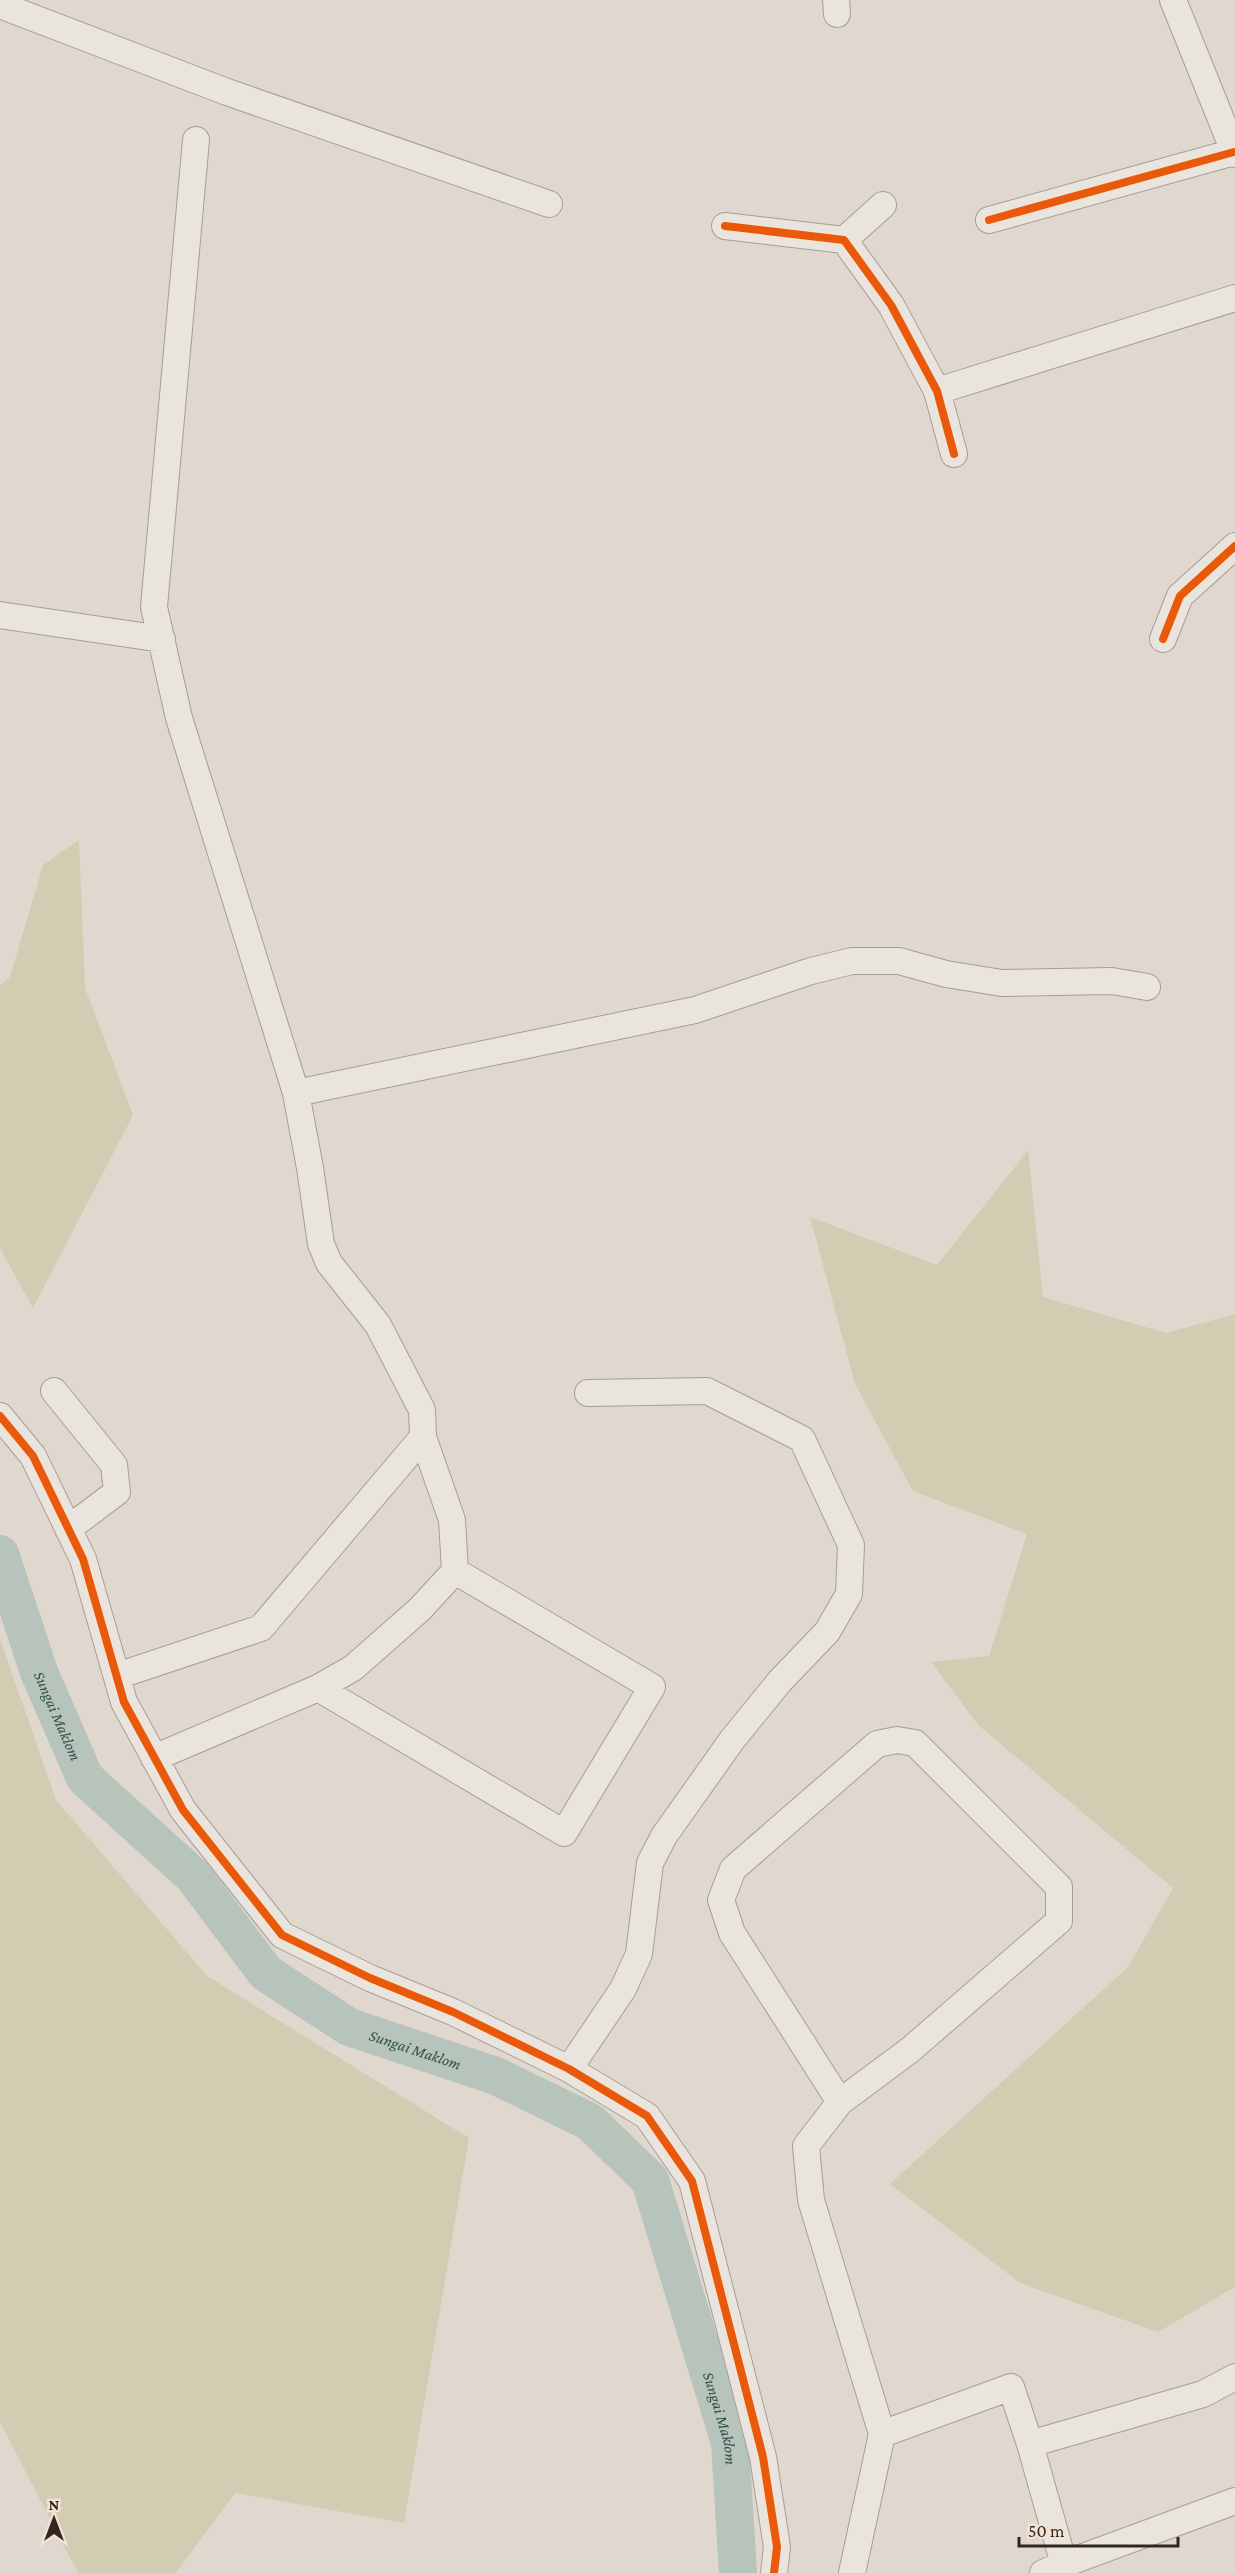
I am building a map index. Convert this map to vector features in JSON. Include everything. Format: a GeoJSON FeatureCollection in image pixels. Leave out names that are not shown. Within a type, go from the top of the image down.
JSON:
{"type":"FeatureCollection","features":[{"type":"Feature","properties":{"kind":"street"},"geometry":{"type":"LineString","coordinates":[[989,220],[1235,153],[1173,0]]}},
{"type":"Feature","properties":{"kind":"street"},"geometry":{"type":"LineString","coordinates":[[0,5],[227,92],[549,204]]}},
{"type":"Feature","properties":{"kind":"street"},"geometry":{"type":"LineString","coordinates":[[154,1758],[318,1688],[353,1668],[420,1609],[455,1571],[452,1520],[423,1437],[422,1410],[378,1325],[329,1263],[321,1244],[296,1093],[179,718],[154,607],[196,140]]}},
{"type":"Feature","properties":{"kind":"street"},"geometry":{"type":"LineString","coordinates":[[844,240],[883,205]]}},
{"type":"Feature","properties":{"kind":"street"},"geometry":{"type":"LineString","coordinates":[[725,226],[844,240],[891,305],[937,391],[954,454]]}},
{"type":"Feature","properties":{"kind":"street"},"geometry":{"type":"LineString","coordinates":[[937,391],[1235,298]]}},
{"type":"Feature","properties":{"kind":"street"},"geometry":{"type":"LineString","coordinates":[[1163,639],[1180,596],[1235,546]]}},
{"type":"Feature","properties":{"kind":"street"},"geometry":{"type":"LineString","coordinates":[[0,615],[162,639]]}},
{"type":"Feature","properties":{"kind":"street"},"geometry":{"type":"LineString","coordinates":[[296,1093],[695,1010],[811,971],[852,961],[899,961],[945,974],[1002,983],[1112,981],[1147,987]]}},
{"type":"Feature","properties":{"kind":"street"},"geometry":{"type":"LineString","coordinates":[[54,1391],[114,1465],[117,1492],[68,1529]]}},
{"type":"Feature","properties":{"kind":"street"},"geometry":{"type":"LineString","coordinates":[[569,2069],[623,1989],[639,1954],[650,1863],[664,1836],[732,1740],[780,1681],[827,1632],[849,1594],[851,1545],[802,1439],[707,1391],[588,1393]]}},
{"type":"Feature","properties":{"kind":"street"},"geometry":{"type":"LineString","coordinates":[[0,1416],[33,1456],[83,1559],[124,1702],[154,1758],[183,1810],[282,1935],[370,1978],[453,2012],[569,2069],[647,2116],[692,2181],[763,2457],[777,2547],[774,2573]]}},
{"type":"Feature","properties":{"kind":"street"},"geometry":{"type":"LineString","coordinates":[[117,1676],[261,1628],[423,1437]]}},
{"type":"Feature","properties":{"kind":"street"},"geometry":{"type":"LineString","coordinates":[[318,1688],[564,1833],[652,1687],[455,1571]]}},
{"type":"Feature","properties":{"kind":"street"},"geometry":{"type":"LineString","coordinates":[[840,2102],[732,1933],[721,1900],[733,1869],[877,1744],[897,1740],[915,1743],[1059,1887],[1059,1921],[910,2050],[840,2102],[806,2146],[811,2200],[882,2434],[852,2573]]}},
{"type":"Feature","properties":{"kind":"street"},"geometry":{"type":"LineString","coordinates":[[1030,2444],[1203,2394],[1235,2377]]}},
{"type":"Feature","properties":{"kind":"street"},"geometry":{"type":"LineString","coordinates":[[882,2434],[1011,2387],[1030,2444],[1054,2569],[1235,2501]]}},
{"type":"Feature","properties":{"kind":"shaded area"},"geometry":{"type":"Polygon","coordinates":[[[79,840],[85,988],[133,1115],[33,1308],[0,1248],[0,985],[10,977],[43,865],[79,840]]]}},
{"type":"Feature","properties":{"kind":"shaded area"},"geometry":{"type":"Polygon","coordinates":[[[1028,1150],[1043,1297],[1166,1333],[1235,1314],[1235,2287],[1158,2332],[1020,2283],[890,2184],[1128,1967],[1173,1888],[978,1725],[931,1662],[989,1656],[1027,1534],[913,1491],[855,1384],[810,1217],[937,1265],[1028,1150]]]}},
{"type":"Feature","properties":{"kind":"shaded area"},"geometry":{"type":"Polygon","coordinates":[[[0,1639],[56,1800],[207,1976],[469,2138],[404,2523],[235,2493],[176,2573],[78,2573],[0,2422],[0,1639]]]}},
{"type":"Feature","properties":{"kind":"waterway","name":"Sungai Maklom"},"geometry":{"type":"LineString","coordinates":[[0,1554],[39,1672],[85,1778],[194,1877],[266,1973],[349,2027],[496,2076],[590,2122],[650,2180],[730,2443],[738,2573]]}},
{"type":"Feature","properties":{"kind":"cycle path"},"geometry":{"type":"LineString","coordinates":[[989,220],[1234,152]]}},
{"type":"Feature","properties":{"kind":"cycle path"},"geometry":{"type":"LineString","coordinates":[[725,226],[844,240],[891,305],[937,391],[954,454]]}},
{"type":"Feature","properties":{"kind":"cycle path"},"geometry":{"type":"LineString","coordinates":[[1163,639],[1180,596],[1235,546]]}},
{"type":"Feature","properties":{"kind":"cycle path"},"geometry":{"type":"LineString","coordinates":[[0,1416],[33,1456],[83,1559],[124,1702],[183,1810],[282,1935],[370,1978],[453,2012],[569,2069],[647,2116],[692,2181],[763,2457],[777,2547],[774,2573]]}}]}
